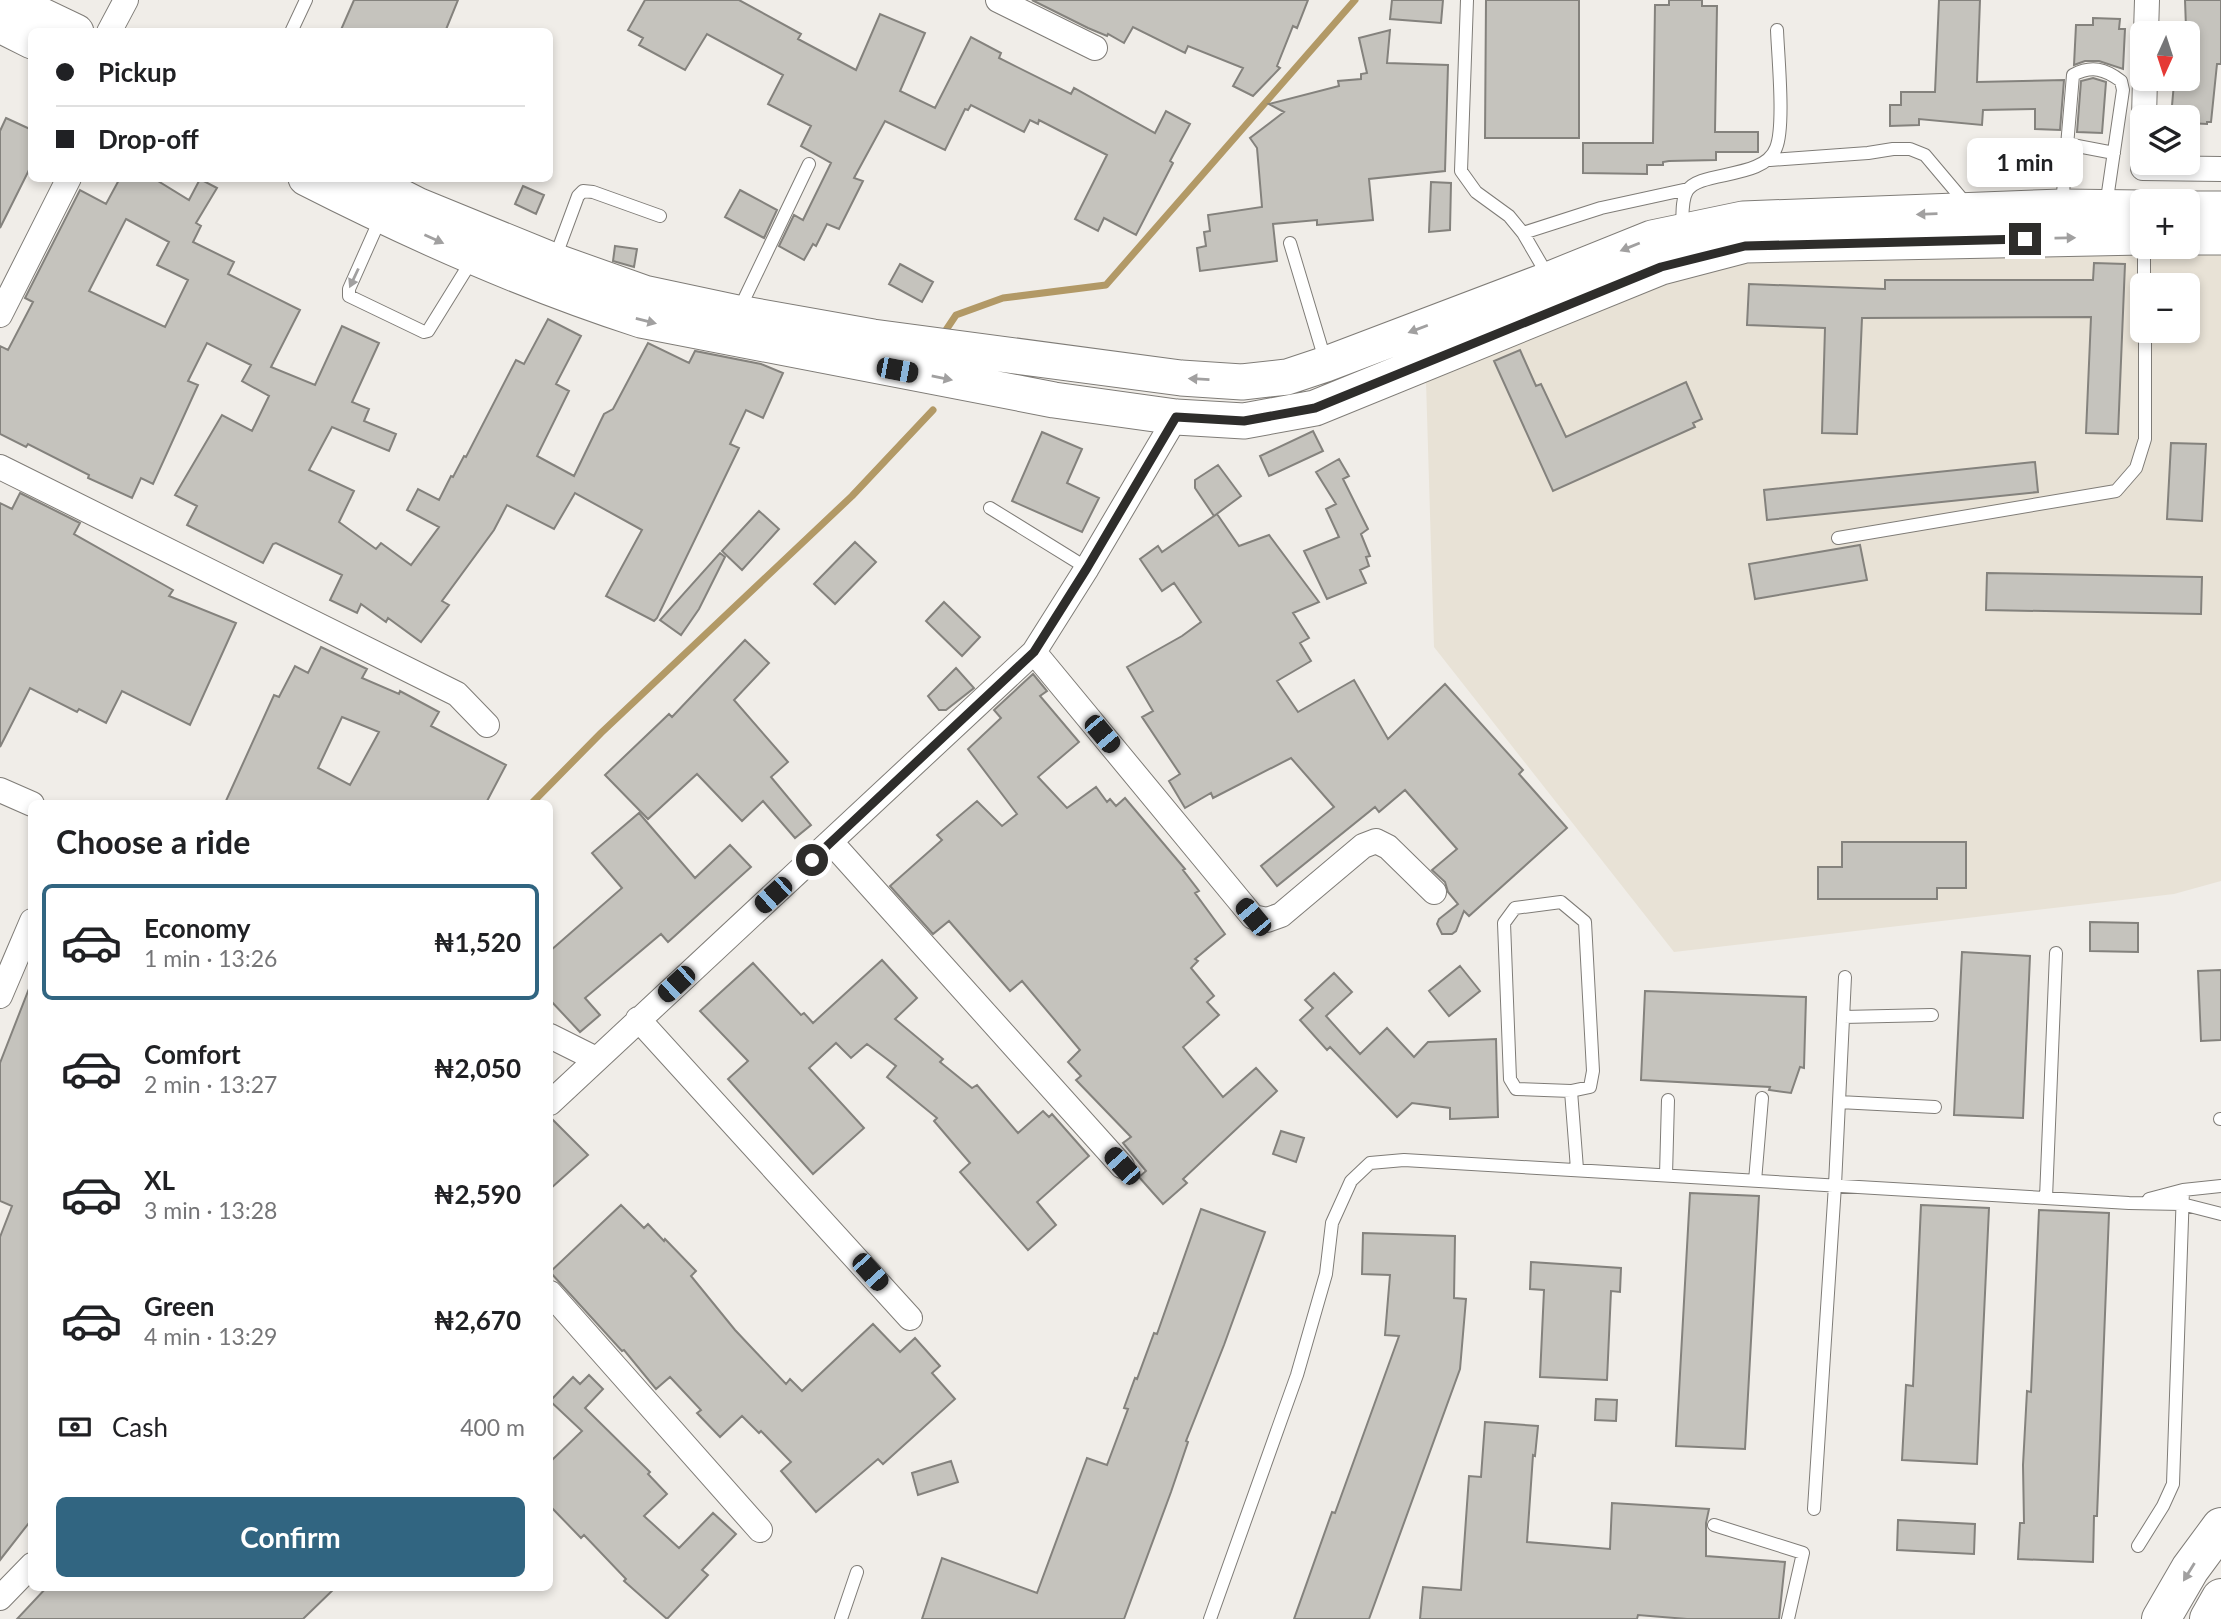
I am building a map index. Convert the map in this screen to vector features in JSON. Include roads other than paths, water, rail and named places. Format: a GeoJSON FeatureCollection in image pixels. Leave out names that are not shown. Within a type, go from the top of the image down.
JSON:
{"type":"FeatureCollection","features":[{"type":"Feature","properties":{"kind":"main road"},"geometry":{"type":"LineString","coordinates":[[9,0],[68,28]]}},
{"type":"Feature","properties":{"kind":"main road"},"geometry":{"type":"LineString","coordinates":[[0,25],[28,39]]}},
{"type":"Feature","properties":{"kind":"main road"},"geometry":{"type":"LineString","coordinates":[[314,182],[381,216],[474,257],[590,304],[641,320],[1054,400],[1176,417],[1244,421],[1315,408],[1661,267],[1745,246],[2130,237]]}},
{"type":"Feature","properties":{"kind":"main road"},"geometry":{"type":"LineString","coordinates":[[372,182],[419,206],[554,261],[643,293],[873,337],[1181,378],[1242,382],[1287,377],[1326,364],[1652,238],[1744,219],[2062,207],[2130,208]]}},
{"type":"Feature","properties":{"kind":"main road"},"geometry":{"type":"LineString","coordinates":[[2200,209],[2221,209]]}},
{"type":"Feature","properties":{"kind":"main road"},"geometry":{"type":"LineString","coordinates":[[2200,237],[2221,237]]}},
{"type":"Feature","properties":{"kind":"main road"},"geometry":{"type":"LineString","coordinates":[[2161,1619],[2190,1569],[2221,1527]]}},
{"type":"Feature","properties":{"kind":"main road"},"geometry":{"type":"LineString","coordinates":[[2209,1619],[2221,1598]]}},
{"type":"Feature","properties":{"kind":"street"},"geometry":{"type":"LineString","coordinates":[[111,28],[126,0]]}},
{"type":"Feature","properties":{"kind":"street"},"geometry":{"type":"LineString","coordinates":[[998,0],[1095,48]]}},
{"type":"Feature","properties":{"kind":"street"},"geometry":{"type":"LineString","coordinates":[[2146,21],[2147,0]]}},
{"type":"Feature","properties":{"kind":"street"},"geometry":{"type":"LineString","coordinates":[[2200,168],[2221,169]]}},
{"type":"Feature","properties":{"kind":"street"},"geometry":{"type":"LineString","coordinates":[[0,315],[67,182]]}},
{"type":"Feature","properties":{"kind":"street"},"geometry":{"type":"LineString","coordinates":[[553,1100],[1034,652],[1176,417]]}},
{"type":"Feature","properties":{"kind":"street"},"geometry":{"type":"LineString","coordinates":[[0,467],[457,694],[487,725]]}},
{"type":"Feature","properties":{"kind":"street"},"geometry":{"type":"LineString","coordinates":[[1034,652],[1253,917],[1268,920],[1281,915],[1363,846],[1376,841],[1388,847],[1434,892]]}},
{"type":"Feature","properties":{"kind":"street"},"geometry":{"type":"LineString","coordinates":[[0,790],[28,802]]}},
{"type":"Feature","properties":{"kind":"street"},"geometry":{"type":"LineString","coordinates":[[831,842],[1122,1166]]}},
{"type":"Feature","properties":{"kind":"street"},"geometry":{"type":"LineString","coordinates":[[0,996],[28,930]]}},
{"type":"Feature","properties":{"kind":"street"},"geometry":{"type":"LineString","coordinates":[[638,1019],[910,1318]]}},
{"type":"Feature","properties":{"kind":"street"},"geometry":{"type":"LineString","coordinates":[[553,1038],[596,1059]]}},
{"type":"Feature","properties":{"kind":"street"},"geometry":{"type":"LineString","coordinates":[[553,1296],[760,1530]]}},
{"type":"Feature","properties":{"kind":"street"},"geometry":{"type":"LineString","coordinates":[[0,1598],[28,1569]]}},
{"type":"Feature","properties":{"kind":"lane"},"geometry":{"type":"LineString","coordinates":[[293,28],[306,0]]}},
{"type":"Feature","properties":{"kind":"lane"},"geometry":{"type":"LineString","coordinates":[[1467,0],[1461,171],[1476,192],[1509,216],[1523,233],[1550,279]]}},
{"type":"Feature","properties":{"kind":"lane"},"geometry":{"type":"LineString","coordinates":[[1770,160],[1777,148],[1780,131],[1777,30]]}},
{"type":"Feature","properties":{"kind":"lane"},"geometry":{"type":"LineString","coordinates":[[2062,207],[2073,75],[2082,71],[2104,69],[2121,81],[2123,90],[2106,207]]}},
{"type":"Feature","properties":{"kind":"lane"},"geometry":{"type":"LineString","coordinates":[[2067,144],[2114,153]]}},
{"type":"Feature","properties":{"kind":"lane"},"geometry":{"type":"LineString","coordinates":[[1523,233],[1601,208],[1688,189],[1697,182],[1727,176],[1770,160],[1892,149],[1910,149],[1925,155],[1972,212]]}},
{"type":"Feature","properties":{"kind":"lane"},"geometry":{"type":"LineString","coordinates":[[738,313],[809,164]]}},
{"type":"Feature","properties":{"kind":"lane"},"geometry":{"type":"LineString","coordinates":[[1682,232],[1684,199],[1688,189]]}},
{"type":"Feature","properties":{"kind":"lane"},"geometry":{"type":"LineString","coordinates":[[554,261],[578,196],[583,191],[593,192],[660,216]]}},
{"type":"Feature","properties":{"kind":"lane"},"geometry":{"type":"LineString","coordinates":[[381,216],[349,289],[349,296],[424,332],[430,330],[474,257]]}},
{"type":"Feature","properties":{"kind":"lane"},"geometry":{"type":"LineString","coordinates":[[1290,243],[1326,364]]}},
{"type":"Feature","properties":{"kind":"lane"},"geometry":{"type":"LineString","coordinates":[[1838,538],[2116,491],[2136,468],[2145,439],[2145,343]]}},
{"type":"Feature","properties":{"kind":"lane"},"geometry":{"type":"LineString","coordinates":[[989,508],[1087,568]]}},
{"type":"Feature","properties":{"kind":"lane"},"geometry":{"type":"LineString","coordinates":[[1561,902],[1585,922],[1593,1071],[1590,1087],[1571,1091],[1516,1089],[1510,1079],[1504,923],[1515,908],[1561,902]]}},
{"type":"Feature","properties":{"kind":"lane"},"geometry":{"type":"LineString","coordinates":[[2046,1198],[2056,953]]}},
{"type":"Feature","properties":{"kind":"lane"},"geometry":{"type":"LineString","coordinates":[[1814,1509],[1835,1185],[1845,976]]}},
{"type":"Feature","properties":{"kind":"lane"},"geometry":{"type":"LineString","coordinates":[[1843,1017],[1932,1015]]}},
{"type":"Feature","properties":{"kind":"lane"},"geometry":{"type":"LineString","coordinates":[[1571,1091],[1577,1169]]}},
{"type":"Feature","properties":{"kind":"lane"},"geometry":{"type":"LineString","coordinates":[[1755,1181],[1762,1098]]}},
{"type":"Feature","properties":{"kind":"lane"},"geometry":{"type":"LineString","coordinates":[[1666,1175],[1668,1100]]}},
{"type":"Feature","properties":{"kind":"lane"},"geometry":{"type":"LineString","coordinates":[[1839,1102],[1935,1107]]}},
{"type":"Feature","properties":{"kind":"lane"},"geometry":{"type":"LineString","coordinates":[[1210,1619],[1297,1375],[1326,1274],[1332,1223],[1351,1181],[1370,1163],[1404,1160],[2182,1204],[2221,1214]]}},
{"type":"Feature","properties":{"kind":"lane"},"geometry":{"type":"LineString","coordinates":[[2136,1203],[2183,1190],[2221,1186]]}},
{"type":"Feature","properties":{"kind":"lane"},"geometry":{"type":"LineString","coordinates":[[2138,1546],[2163,1506],[2173,1484],[2183,1190]]}},
{"type":"Feature","properties":{"kind":"lane"},"geometry":{"type":"LineString","coordinates":[[1714,1525],[1803,1553],[1788,1619]]}},
{"type":"Feature","properties":{"kind":"lane"},"geometry":{"type":"LineString","coordinates":[[841,1619],[858,1572]]}},
{"type":"Feature","properties":{"kind":"waterway"},"geometry":{"type":"LineString","coordinates":[[946,330],[956,315],[1003,298],[1106,285],[1355,0]]}},
{"type":"Feature","properties":{"kind":"waterway"},"geometry":{"type":"LineString","coordinates":[[535,800],[601,733],[852,496],[933,410]]}}]}
